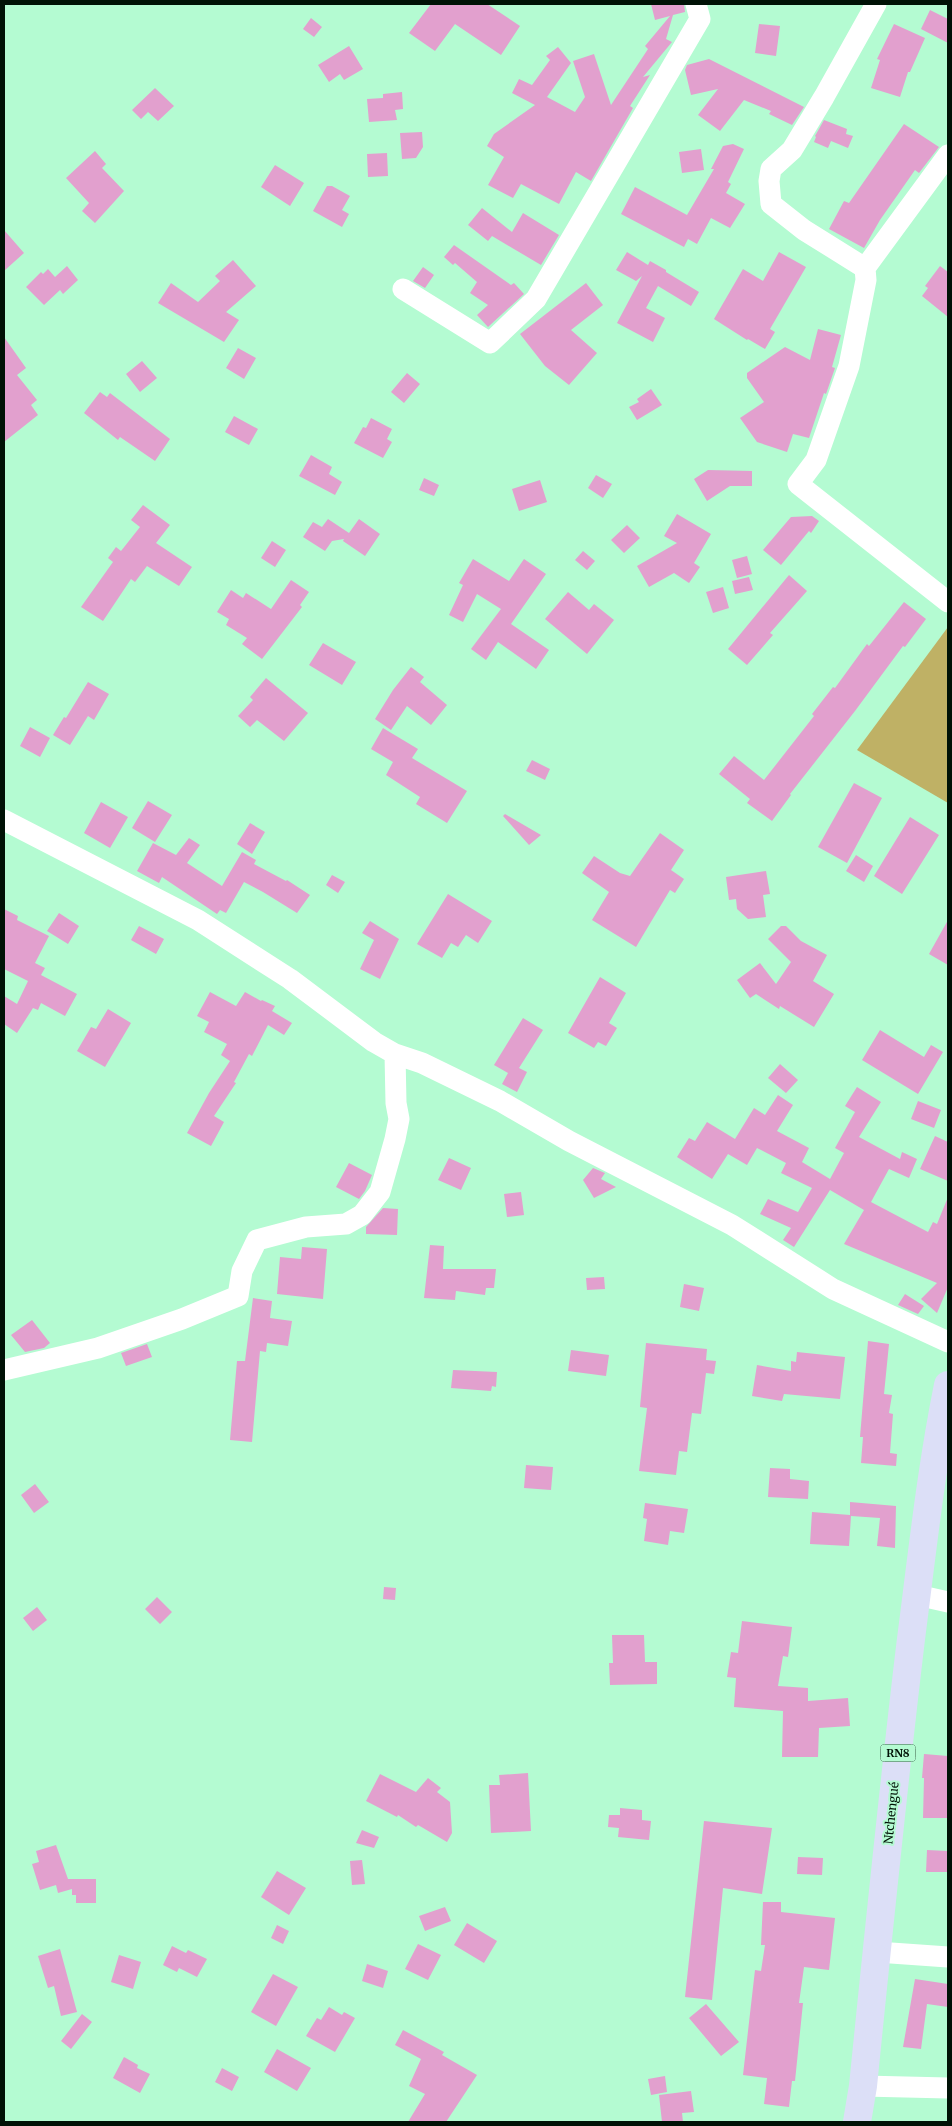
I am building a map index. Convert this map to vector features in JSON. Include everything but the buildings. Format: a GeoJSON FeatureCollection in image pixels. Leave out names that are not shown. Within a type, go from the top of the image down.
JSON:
{"type":"FeatureCollection","features":[{"type":"Feature","properties":{"kind":"main road","name":"Ntchengué"},"geometry":{"type":"LineString","coordinates":[[857,2122],[863,2086],[898,1746],[934,1455],[948,1385]]}},
{"type":"Feature","properties":{"kind":"street"},"geometry":{"type":"LineString","coordinates":[[402,289],[490,343],[536,299],[700,19],[696,4]]}},
{"type":"Feature","properties":{"kind":"street"},"geometry":{"type":"LineString","coordinates":[[865,268],[776,210],[771,204],[769,181],[770,168],[792,150],[876,4]]}},
{"type":"Feature","properties":{"kind":"street"},"geometry":{"type":"LineString","coordinates":[[948,155],[865,268],[866,280],[849,366],[816,460],[798,484],[948,602]]}},
{"type":"Feature","properties":{"kind":"street"},"geometry":{"type":"LineString","coordinates":[[4,820],[198,920],[290,979],[374,1042],[395,1054],[422,1063],[500,1101],[568,1141],[732,1225],[833,1289],[948,1342]]}},
{"type":"Feature","properties":{"kind":"street"},"geometry":{"type":"LineString","coordinates":[[4,1370],[98,1348],[214,1307],[238,1296],[242,1271],[257,1240],[306,1227],[346,1224],[362,1215],[380,1192],[395,1139],[399,1119],[396,1103],[395,1054]]}},
{"type":"Feature","properties":{"kind":"street"},"geometry":{"type":"LineString","coordinates":[[917,1595],[948,1602]]}},
{"type":"Feature","properties":{"kind":"street"},"geometry":{"type":"LineString","coordinates":[[877,1952],[948,1957]]}},
{"type":"Feature","properties":{"kind":"street"},"geometry":{"type":"LineString","coordinates":[[863,2086],[948,2088]]}},
{"type":"Feature","properties":{"kind":"shaded area"},"geometry":{"type":"Polygon","coordinates":[[[948,627],[948,803],[857,750],[948,627]]]}}]}
